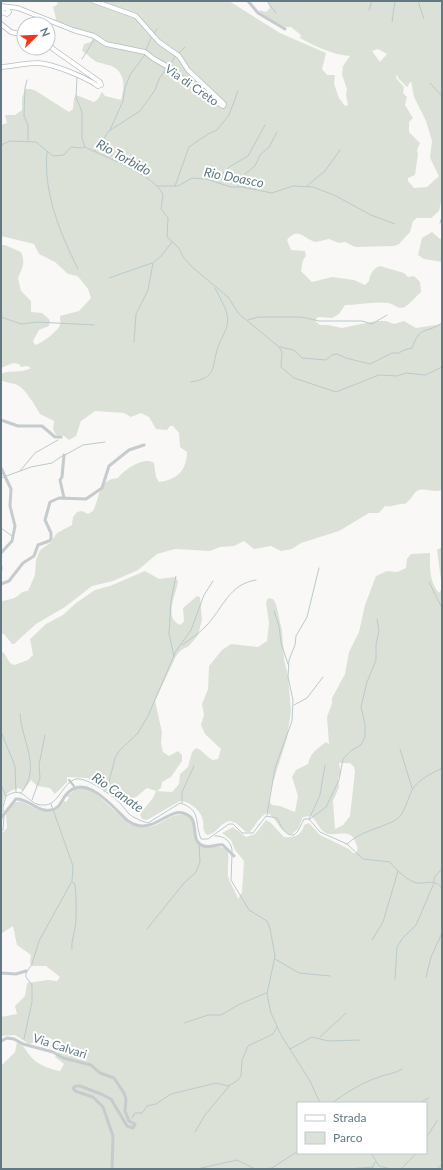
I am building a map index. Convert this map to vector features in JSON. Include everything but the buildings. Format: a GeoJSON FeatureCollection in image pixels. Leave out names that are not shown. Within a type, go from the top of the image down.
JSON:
{"type":"FeatureCollection","features":[{"type":"Feature","properties":{"kind":"main road","name":"Via di Creto"},"geometry":{"type":"LineString","coordinates":[[1,7],[18,8],[73,30],[94,36],[106,44],[145,52],[170,68],[188,84],[206,93],[221,106],[224,106],[223,103],[188,70],[179,56],[160,42],[136,16],[94,1]]}},
{"type":"Feature","properties":{"kind":"main road","name":"Via di Creto"},"geometry":{"type":"LineString","coordinates":[[1,7],[8,9],[9,12],[7,14],[1,12]]}},
{"type":"Feature","properties":{"kind":"main road"},"geometry":{"type":"LineString","coordinates":[[1,24],[11,32],[16,33]]}},
{"type":"Feature","properties":{"kind":"main road"},"geometry":{"type":"LineString","coordinates":[[1,67],[37,63],[45,64],[82,76],[98,86],[101,85],[100,82],[56,51]]}},
{"type":"Feature","properties":{"kind":"street"},"geometry":{"type":"LineString","coordinates":[[248,1],[258,13],[285,29]]}},
{"type":"Feature","properties":{"kind":"street"},"geometry":{"type":"LineString","coordinates":[[1,420],[18,426],[42,426],[55,437],[60,437]]}},
{"type":"Feature","properties":{"kind":"street"},"geometry":{"type":"LineString","coordinates":[[1,584],[9,581],[24,563],[34,556],[38,545],[51,539],[51,533],[45,520],[50,502],[58,498],[86,499],[102,488],[109,466],[129,450],[136,446],[144,445]]}},
{"type":"Feature","properties":{"kind":"street"},"geometry":{"type":"LineString","coordinates":[[64,455],[62,477],[60,480],[64,498]]}},
{"type":"Feature","properties":{"kind":"street"},"geometry":{"type":"LineString","coordinates":[[1,468],[11,489],[10,506],[15,526],[14,537],[1,553]]}},
{"type":"Feature","properties":{"kind":"street"},"geometry":{"type":"LineString","coordinates":[[1,817],[12,802],[18,799],[44,811],[53,810],[61,804],[68,792],[84,786],[92,789],[131,823],[147,826],[174,814],[182,813],[193,819],[196,838],[200,843],[207,846],[221,845],[234,856]]}},
{"type":"Feature","properties":{"kind":"street"},"geometry":{"type":"LineString","coordinates":[[1,973],[16,974],[26,971]]}},
{"type":"Feature","properties":{"kind":"street","name":"Via Calvari"},"geometry":{"type":"LineString","coordinates":[[1,1041],[7,1038],[12,1038],[24,1044],[53,1052],[63,1058],[91,1066],[100,1073],[116,1081],[124,1093],[126,1099],[126,1115],[130,1122],[135,1124],[134,1128],[127,1126],[113,1101],[80,1086],[73,1088],[75,1091],[93,1097],[103,1107],[113,1136],[112,1169]]}},
{"type":"Feature","properties":{"kind":"green space"},"geometry":{"type":"Polygon","coordinates":[[[56,1],[90,1],[135,17],[158,43],[175,55],[214,98],[146,50],[112,44],[56,21],[53,7],[58,4],[56,1]]]}},
{"type":"Feature","properties":{"kind":"green space"},"geometry":{"type":"Polygon","coordinates":[[[99,1],[229,1],[280,33],[326,53],[322,69],[327,75],[335,75],[334,84],[339,98],[345,106],[348,105],[346,95],[347,89],[342,75],[343,66],[350,56],[324,50],[311,44],[300,38],[301,35],[291,27],[285,27],[260,14],[259,10],[266,12],[270,8],[267,1],[442,1],[442,198],[439,211],[431,218],[417,218],[413,221],[410,232],[399,244],[394,246],[355,247],[345,242],[339,243],[329,239],[316,242],[298,234],[291,236],[287,240],[291,250],[305,251],[306,256],[303,260],[301,271],[312,282],[332,277],[354,280],[365,285],[369,281],[374,270],[380,266],[404,273],[408,277],[414,276],[420,282],[421,292],[405,307],[398,307],[389,303],[345,305],[339,314],[332,318],[318,317],[315,321],[320,325],[342,328],[376,321],[386,321],[394,324],[404,321],[416,328],[442,324],[442,490],[419,490],[405,504],[385,506],[379,513],[369,513],[339,531],[301,543],[292,549],[281,551],[271,546],[254,549],[244,541],[234,546],[220,547],[210,551],[175,549],[157,554],[138,570],[113,581],[92,586],[65,607],[36,624],[14,644],[12,644],[4,634],[1,634],[1,602],[14,598],[22,592],[28,591],[35,575],[36,560],[40,550],[50,543],[57,533],[72,525],[73,517],[77,512],[82,511],[88,514],[93,511],[103,485],[106,482],[111,479],[118,478],[129,468],[145,461],[154,463],[156,477],[159,482],[165,481],[180,473],[187,458],[187,452],[180,447],[179,433],[173,426],[170,426],[167,430],[156,429],[149,417],[141,413],[131,417],[124,413],[95,411],[81,421],[76,436],[69,440],[64,436],[56,435],[53,429],[54,421],[40,414],[22,388],[1,380],[1,374],[24,371],[31,368],[27,366],[21,367],[19,364],[13,363],[1,368],[1,245],[5,245],[21,252],[23,262],[18,278],[21,291],[31,301],[31,312],[42,313],[50,320],[49,326],[39,330],[33,341],[35,345],[45,340],[59,328],[60,316],[79,311],[91,298],[88,289],[77,276],[68,274],[55,262],[39,254],[34,244],[1,236],[1,125],[7,123],[5,115],[15,115],[22,110],[22,98],[25,89],[36,91],[69,112],[73,109],[74,98],[76,95],[94,102],[98,99],[102,92],[105,96],[121,100],[123,79],[119,71],[111,66],[95,61],[82,51],[84,44],[91,42],[93,37],[145,53],[188,85],[205,94],[224,108],[208,86],[189,69],[180,55],[160,41],[140,18],[99,1]],[[378,49],[372,51],[380,62],[387,54],[378,49]],[[397,74],[396,78],[404,87],[403,93],[407,97],[405,105],[413,118],[409,122],[409,132],[420,143],[417,150],[418,154],[415,175],[408,178],[408,181],[414,188],[427,187],[439,176],[430,157],[432,141],[426,121],[414,97],[411,81],[407,87],[398,78],[397,74]]]}},
{"type":"Feature","properties":{"kind":"green space"},"geometry":{"type":"Polygon","coordinates":[[[432,232],[440,239],[442,238],[442,262],[424,259],[418,255],[422,238],[432,232]]]}},
{"type":"Feature","properties":{"kind":"green space"},"geometry":{"type":"Polygon","coordinates":[[[442,547],[442,588],[437,550],[442,547]]]}},
{"type":"Feature","properties":{"kind":"green space"},"geometry":{"type":"Polygon","coordinates":[[[430,553],[430,569],[433,584],[439,593],[442,588],[442,1169],[1,1169],[1,1066],[15,1052],[17,1042],[33,1059],[42,1065],[60,1071],[64,1064],[55,1057],[58,1053],[58,1047],[51,1039],[45,1038],[29,1044],[15,1035],[1,1036],[1,1017],[17,1014],[15,1006],[25,996],[27,983],[48,980],[57,981],[60,977],[46,966],[32,966],[30,963],[31,955],[17,945],[13,926],[1,934],[1,834],[7,828],[6,814],[14,803],[21,801],[38,809],[49,812],[60,807],[64,801],[66,802],[69,798],[67,796],[76,789],[82,788],[93,791],[128,823],[138,826],[153,826],[178,815],[191,817],[197,841],[204,847],[221,847],[228,851],[228,875],[238,899],[242,892],[244,861],[235,850],[231,840],[222,833],[233,827],[246,837],[255,834],[266,820],[271,823],[284,837],[288,837],[297,835],[304,825],[309,823],[320,835],[349,849],[353,853],[356,853],[358,848],[351,835],[326,833],[311,816],[303,817],[298,829],[292,834],[284,831],[274,818],[267,813],[260,819],[250,832],[246,832],[236,823],[230,821],[224,823],[213,833],[207,835],[204,830],[202,817],[198,810],[184,801],[180,801],[147,820],[142,819],[140,814],[153,798],[156,791],[147,788],[136,797],[123,802],[87,778],[67,777],[67,782],[55,794],[50,788],[37,786],[31,780],[23,791],[19,788],[6,794],[1,814],[1,652],[4,653],[10,663],[14,665],[28,660],[33,655],[30,639],[46,624],[63,615],[76,603],[95,590],[110,586],[145,571],[159,579],[175,577],[178,581],[171,612],[175,622],[181,625],[184,621],[183,608],[197,596],[200,597],[202,620],[198,635],[189,646],[181,650],[176,656],[155,701],[162,732],[161,743],[163,752],[169,756],[178,751],[182,755],[182,761],[171,777],[162,782],[161,788],[157,791],[172,792],[179,784],[180,774],[188,767],[192,752],[196,748],[201,750],[213,760],[218,759],[221,749],[205,734],[201,725],[204,715],[202,704],[208,689],[209,666],[222,650],[231,644],[258,647],[267,641],[269,623],[266,602],[268,598],[273,599],[276,604],[282,631],[291,711],[287,738],[270,792],[269,801],[272,805],[280,806],[295,812],[298,796],[292,777],[296,770],[308,764],[310,757],[317,749],[326,742],[329,744],[327,717],[332,703],[332,698],[345,674],[349,652],[359,632],[365,605],[376,576],[387,571],[397,572],[406,568],[407,559],[411,554],[430,553]],[[339,763],[341,773],[338,778],[339,787],[333,801],[335,829],[343,825],[350,816],[355,772],[354,767],[350,763],[339,763]]]}},
{"type":"Feature","properties":{"kind":"waterway"},"geometry":{"type":"LineString","coordinates":[[267,1],[276,13]]}},
{"type":"Feature","properties":{"kind":"waterway"},"geometry":{"type":"LineString","coordinates":[[369,10],[372,1]]}},
{"type":"Feature","properties":{"kind":"waterway"},"geometry":{"type":"LineString","coordinates":[[392,22],[395,1]]}},
{"type":"Feature","properties":{"kind":"waterway"},"geometry":{"type":"LineString","coordinates":[[418,1],[424,19]]}},
{"type":"Feature","properties":{"kind":"waterway"},"geometry":{"type":"LineString","coordinates":[[154,33],[157,29]]}},
{"type":"Feature","properties":{"kind":"waterway"},"geometry":{"type":"LineString","coordinates":[[146,50],[151,38]]}},
{"type":"Feature","properties":{"kind":"waterway"},"geometry":{"type":"LineString","coordinates":[[82,59],[94,40]]}},
{"type":"Feature","properties":{"kind":"waterway"},"geometry":{"type":"LineString","coordinates":[[179,53],[185,47]]}},
{"type":"Feature","properties":{"kind":"waterway"},"geometry":{"type":"LineString","coordinates":[[110,130],[123,101],[125,88],[130,75],[144,56]]}},
{"type":"Feature","properties":{"kind":"waterway"},"geometry":{"type":"LineString","coordinates":[[172,62],[175,56]]}},
{"type":"Feature","properties":{"kind":"waterway"},"geometry":{"type":"LineString","coordinates":[[95,151],[109,131],[140,111],[155,90],[159,79],[165,70]]}},
{"type":"Feature","properties":{"kind":"waterway"},"geometry":{"type":"LineString","coordinates":[[77,77],[76,97],[82,112],[82,138],[85,147]]}},
{"type":"Feature","properties":{"kind":"waterway"},"geometry":{"type":"LineString","coordinates":[[27,80],[25,88],[24,116],[28,125],[28,140]]}},
{"type":"Feature","properties":{"kind":"waterway"},"geometry":{"type":"LineString","coordinates":[[430,83],[442,96]]}},
{"type":"Feature","properties":{"kind":"waterway"},"geometry":{"type":"LineString","coordinates":[[175,186],[189,147],[208,134],[217,130],[229,115],[238,91]]}},
{"type":"Feature","properties":{"kind":"waterway"},"geometry":{"type":"LineString","coordinates":[[216,181],[229,167],[248,156],[265,125]]}},
{"type":"Feature","properties":{"kind":"waterway"},"geometry":{"type":"LineString","coordinates":[[238,187],[245,174],[255,166],[260,155],[269,147],[277,132]]}},
{"type":"Feature","properties":{"kind":"waterway","name":"Rio Torbido"},"geometry":{"type":"LineString","coordinates":[[1,145],[10,141],[36,142],[53,156],[64,155],[71,147],[85,147],[128,167],[151,180],[163,195],[161,209],[168,218],[167,237],[178,247],[184,258],[192,267],[228,297],[239,314],[279,347],[282,352],[281,367],[294,378],[336,392],[379,375],[397,376],[406,373],[425,375],[442,367]]}},
{"type":"Feature","properties":{"kind":"waterway"},"geometry":{"type":"LineString","coordinates":[[307,186],[325,171],[340,150]]}},
{"type":"Feature","properties":{"kind":"waterway"},"geometry":{"type":"LineString","coordinates":[[47,152],[46,167],[50,197],[59,227],[78,269]]}},
{"type":"Feature","properties":{"kind":"waterway","name":"Rio Doasco"},"geometry":{"type":"LineString","coordinates":[[158,186],[178,186],[192,178],[206,179],[231,187],[242,187],[272,193],[293,186],[313,187],[334,195],[371,215],[395,224]]}},
{"type":"Feature","properties":{"kind":"waterway"},"geometry":{"type":"LineString","coordinates":[[440,223],[442,217]]}},
{"type":"Feature","properties":{"kind":"waterway"},"geometry":{"type":"LineString","coordinates":[[134,342],[136,314],[148,290],[153,263],[162,255],[172,242]]}},
{"type":"Feature","properties":{"kind":"waterway"},"geometry":{"type":"LineString","coordinates":[[109,278],[152,263]]}},
{"type":"Feature","properties":{"kind":"waterway"},"geometry":{"type":"LineString","coordinates":[[191,382],[200,380],[210,374],[214,366],[218,347],[227,327],[227,314],[215,288]]}},
{"type":"Feature","properties":{"kind":"waterway"},"geometry":{"type":"LineString","coordinates":[[248,320],[258,317],[301,317],[319,321],[362,321],[372,324],[387,315]]}},
{"type":"Feature","properties":{"kind":"waterway"},"geometry":{"type":"LineString","coordinates":[[1,317],[21,324],[37,322],[94,325]]}},
{"type":"Feature","properties":{"kind":"waterway"},"geometry":{"type":"LineString","coordinates":[[280,347],[294,350],[302,358],[326,360],[332,355],[337,354],[346,358],[370,364],[392,353],[399,353],[412,348],[421,333],[442,323]]}},
{"type":"Feature","properties":{"kind":"waterway"},"geometry":{"type":"LineString","coordinates":[[20,471],[35,453],[58,440]]}},
{"type":"Feature","properties":{"kind":"waterway"},"geometry":{"type":"LineString","coordinates":[[65,455],[83,445],[105,442]]}},
{"type":"Feature","properties":{"kind":"waterway"},"geometry":{"type":"LineString","coordinates":[[1,478],[31,467],[52,463],[62,456]]}},
{"type":"Feature","properties":{"kind":"waterway"},"geometry":{"type":"LineString","coordinates":[[1,528],[12,536]]}},
{"type":"Feature","properties":{"kind":"waterway"},"geometry":{"type":"LineString","coordinates":[[267,815],[275,768],[292,721],[293,700],[288,677],[289,660],[295,645],[296,636],[307,617],[319,568]]}},
{"type":"Feature","properties":{"kind":"waterway"},"geometry":{"type":"LineString","coordinates":[[174,656],[169,634],[171,601],[176,576]]}},
{"type":"Feature","properties":{"kind":"waterway"},"geometry":{"type":"LineString","coordinates":[[182,645],[204,628],[227,598],[239,586],[256,580]]}},
{"type":"Feature","properties":{"kind":"waterway"},"geometry":{"type":"LineString","coordinates":[[104,791],[108,786],[115,758],[119,751],[138,733],[148,716],[176,651],[191,630],[204,595],[213,581]]}},
{"type":"Feature","properties":{"kind":"waterway"},"geometry":{"type":"LineString","coordinates":[[429,582],[442,608]]}},
{"type":"Feature","properties":{"kind":"waterway"},"geometry":{"type":"LineString","coordinates":[[274,611],[279,626],[281,643],[288,664]]}},
{"type":"Feature","properties":{"kind":"waterway"},"geometry":{"type":"LineString","coordinates":[[310,819],[326,807],[339,780],[343,759],[352,750],[361,745],[365,737],[365,724],[361,707],[367,682],[376,660],[376,644],[379,631],[377,619]]}},
{"type":"Feature","properties":{"kind":"waterway"},"geometry":{"type":"LineString","coordinates":[[294,705],[307,698],[323,677]]}},
{"type":"Feature","properties":{"kind":"waterway"},"geometry":{"type":"LineString","coordinates":[[20,714],[30,764],[30,774],[21,793]]}},
{"type":"Feature","properties":{"kind":"waterway"},"geometry":{"type":"LineString","coordinates":[[1,732],[15,766],[16,792]]}},
{"type":"Feature","properties":{"kind":"waterway"},"geometry":{"type":"LineString","coordinates":[[32,800],[40,778],[39,765],[45,735]]}},
{"type":"Feature","properties":{"kind":"waterway"},"geometry":{"type":"LineString","coordinates":[[400,749],[412,788]]}},
{"type":"Feature","properties":{"kind":"waterway"},"geometry":{"type":"LineString","coordinates":[[309,819],[320,795],[325,765]]}},
{"type":"Feature","properties":{"kind":"waterway"},"geometry":{"type":"LineString","coordinates":[[182,803],[182,792],[194,766]]}},
{"type":"Feature","properties":{"kind":"waterway"},"geometry":{"type":"LineString","coordinates":[[347,844],[358,836],[388,824],[398,818],[404,810],[414,787],[424,778],[442,768]]}},
{"type":"Feature","properties":{"kind":"waterway","name":"Rio Canate"},"geometry":{"type":"LineString","coordinates":[[3,812],[6,796],[13,793],[18,792],[38,804],[49,804],[57,798],[71,781],[81,779],[100,788],[122,805],[128,813],[148,823],[180,803],[187,806],[192,809],[196,817],[201,839],[208,839],[229,824],[233,824],[242,833],[253,833],[266,816],[277,818],[285,832],[294,835],[298,831],[304,819],[309,819],[320,832],[347,844],[363,859],[390,862],[406,878],[417,883],[435,883],[442,889]]}},
{"type":"Feature","properties":{"kind":"waterway","name":"Rio Canate"},"geometry":{"type":"LineString","coordinates":[[69,780],[74,786]]}},
{"type":"Feature","properties":{"kind":"waterway"},"geometry":{"type":"LineString","coordinates":[[1,785],[6,796]]}},
{"type":"Feature","properties":{"kind":"waterway"},"geometry":{"type":"LineString","coordinates":[[24,1039],[32,1002],[32,985],[26,977],[26,973],[32,964],[39,941],[72,881],[73,866],[51,804]]}},
{"type":"Feature","properties":{"kind":"waterway","name":"Rio Canate"},"geometry":{"type":"LineString","coordinates":[[1,832],[3,830],[4,816]]}},
{"type":"Feature","properties":{"kind":"waterway"},"geometry":{"type":"LineString","coordinates":[[215,836],[225,838],[231,846],[232,852]]}},
{"type":"Feature","properties":{"kind":"waterway"},"geometry":{"type":"LineString","coordinates":[[147,929],[184,883],[196,872],[200,862],[199,844]]}},
{"type":"Feature","properties":{"kind":"waterway"},"geometry":{"type":"LineString","coordinates":[[232,855],[231,880],[249,910],[267,921],[270,928],[275,956],[267,994],[271,1013],[281,1035],[310,1081],[320,1102]]}},
{"type":"Feature","properties":{"kind":"waterway"},"geometry":{"type":"LineString","coordinates":[[434,881],[435,876],[442,869]]}},
{"type":"Feature","properties":{"kind":"waterway"},"geometry":{"type":"LineString","coordinates":[[372,940],[383,922],[398,871]]}},
{"type":"Feature","properties":{"kind":"waterway"},"geometry":{"type":"LineString","coordinates":[[72,882],[75,884],[76,923],[72,941],[72,949]]}},
{"type":"Feature","properties":{"kind":"waterway"},"geometry":{"type":"LineString","coordinates":[[395,979],[397,947],[402,939],[416,925],[434,883]]}},
{"type":"Feature","properties":{"kind":"waterway"},"geometry":{"type":"LineString","coordinates":[[426,977],[431,957],[442,933]]}},
{"type":"Feature","properties":{"kind":"waterway"},"geometry":{"type":"LineString","coordinates":[[275,959],[299,973],[330,976]]}},
{"type":"Feature","properties":{"kind":"waterway"},"geometry":{"type":"LineString","coordinates":[[184,1023],[208,1015],[221,1015],[238,1005],[266,993]]}},
{"type":"Feature","properties":{"kind":"waterway"},"geometry":{"type":"LineString","coordinates":[[320,1037],[346,1013]]}},
{"type":"Feature","properties":{"kind":"waterway"},"geometry":{"type":"LineString","coordinates":[[132,1118],[135,1113],[142,1113],[147,1106],[156,1104],[171,1094],[216,1083],[228,1086],[237,1081],[241,1076],[242,1060],[248,1046],[273,1034],[277,1027]]}},
{"type":"Feature","properties":{"kind":"waterway"},"geometry":{"type":"LineString","coordinates":[[290,1049],[312,1037],[328,1041],[360,1040]]}},
{"type":"Feature","properties":{"kind":"waterway"},"geometry":{"type":"LineString","coordinates":[[333,1102],[366,1082],[402,1069]]}},
{"type":"Feature","properties":{"kind":"waterway"},"geometry":{"type":"LineString","coordinates":[[195,1132],[205,1115],[230,1085]]}},
{"type":"Feature","properties":{"kind":"waterway"},"geometry":{"type":"LineString","coordinates":[[421,1102],[429,1098]]}},
{"type":"Feature","properties":{"kind":"waterway"},"geometry":{"type":"LineString","coordinates":[[427,1136],[437,1121]]}},
{"type":"Feature","properties":{"kind":"waterway"},"geometry":{"type":"LineString","coordinates":[[264,1169],[272,1168],[297,1152]]}},
{"type":"Feature","properties":{"kind":"waterway"},"geometry":{"type":"LineString","coordinates":[[372,1154],[379,1166],[391,1169]]}},
{"type":"Feature","properties":{"kind":"waterway"},"geometry":{"type":"LineString","coordinates":[[401,1169],[416,1154]]}},
{"type":"Feature","properties":{"kind":"waterway"},"geometry":{"type":"LineString","coordinates":[[197,1169],[237,1160],[255,1169]]}},
{"type":"Feature","properties":{"kind":"waterway"},"geometry":{"type":"LineString","coordinates":[[372,1169],[375,1162]]}},
{"type":"Feature","properties":{"kind":"waterway"},"geometry":{"type":"LineString","coordinates":[[437,1169],[442,1164]]}},
{"type":"Feature","properties":{"kind":"waterway"},"geometry":{"type":"LineString","coordinates":[[348,1169],[373,1167]]}}]}
